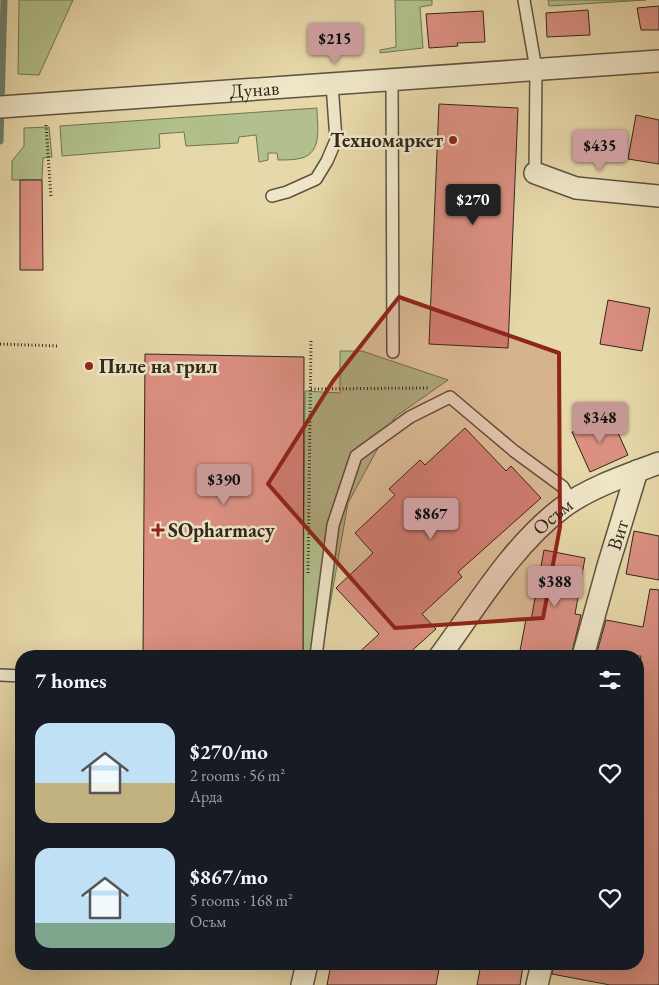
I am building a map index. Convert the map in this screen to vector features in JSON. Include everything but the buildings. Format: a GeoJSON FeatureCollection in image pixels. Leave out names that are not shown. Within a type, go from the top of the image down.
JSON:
{"type":"FeatureCollection","features":[{"type":"Feature","properties":{"kind":"street","name":"Дунав"},"geometry":{"type":"LineString","coordinates":[[7,107],[659,61]]}},
{"type":"Feature","properties":{"kind":"street"},"geometry":{"type":"LineString","coordinates":[[535,172],[576,188],[659,196]]}},
{"type":"Feature","properties":{"kind":"street","name":"Осъм"},"geometry":{"type":"LineString","coordinates":[[444,650],[499,574],[532,534],[563,508],[595,489],[659,463]]}},
{"type":"Feature","properties":{"kind":"street","name":"Вит"},"geometry":{"type":"LineString","coordinates":[[585,650],[637,471]]}},
{"type":"Feature","properties":{"kind":"street"},"geometry":{"type":"LineString","coordinates":[[302,985],[306,970]]}},
{"type":"Feature","properties":{"kind":"street"},"geometry":{"type":"LineString","coordinates":[[536,985],[540,970]]}},
{"type":"Feature","properties":{"kind":"lane"},"geometry":{"type":"LineString","coordinates":[[524,0],[536,69],[535,172]]}},
{"type":"Feature","properties":{"kind":"lane"},"geometry":{"type":"LineString","coordinates":[[392,80],[393,352]]}},
{"type":"Feature","properties":{"kind":"lane"},"geometry":{"type":"LineString","coordinates":[[272,196],[287,192],[316,179],[327,162],[336,140],[332,84]]}},
{"type":"Feature","properties":{"kind":"lane"},"geometry":{"type":"LineString","coordinates":[[317,650],[333,525],[356,456],[410,417],[450,397],[514,451],[563,488],[572,502]]}},
{"type":"Feature","properties":{"kind":"lane"},"geometry":{"type":"LineString","coordinates":[[0,675],[15,676]]}},
{"type":"Feature","properties":{"kind":"path"},"geometry":{"type":"LineString","coordinates":[[44,104],[51,197]]}},
{"type":"Feature","properties":{"kind":"path"},"geometry":{"type":"LineString","coordinates":[[308,577],[311,341]]}},
{"type":"Feature","properties":{"kind":"path"},"geometry":{"type":"LineString","coordinates":[[0,344],[58,346]]}},
{"type":"Feature","properties":{"kind":"path"},"geometry":{"type":"LineString","coordinates":[[311,389],[430,388],[450,397]]}},
{"type":"Feature","properties":{"kind":"highlighted area"},"geometry":{"type":"Polygon","coordinates":[[[399,297],[559,353],[560,527],[543,618],[395,628],[268,484],[333,381],[399,297]]]}},
{"type":"Feature","properties":{"kind":"green space"},"geometry":{"type":"Polygon","coordinates":[[[19,0],[73,0],[39,75],[18,74],[19,0]]]}},
{"type":"Feature","properties":{"kind":"green space"},"geometry":{"type":"Polygon","coordinates":[[[395,0],[432,0],[432,5],[420,7],[423,48],[380,53],[380,50],[396,47],[395,0]]]}},
{"type":"Feature","properties":{"kind":"green space"},"geometry":{"type":"Polygon","coordinates":[[[548,0],[646,0],[549,6],[548,0]]]}},
{"type":"Feature","properties":{"kind":"green space"},"geometry":{"type":"Polygon","coordinates":[[[317,108],[318,130],[316,144],[309,155],[299,159],[278,160],[277,153],[268,153],[268,160],[259,162],[256,135],[239,137],[238,143],[186,146],[184,132],[159,134],[160,148],[62,156],[60,126],[317,108]]]}},
{"type":"Feature","properties":{"kind":"green space"},"geometry":{"type":"Polygon","coordinates":[[[49,127],[52,157],[43,158],[42,180],[12,180],[12,161],[24,146],[24,128],[49,127]]]}},
{"type":"Feature","properties":{"kind":"green space"},"geometry":{"type":"Polygon","coordinates":[[[340,351],[362,351],[448,380],[395,417],[348,503],[322,650],[303,650],[305,391],[340,393],[340,351]]]}},
{"type":"Feature","properties":{"kind":"waterway"},"geometry":{"type":"LineString","coordinates":[[0,141],[4,0]]}},
{"type":"Feature","properties":{"kind":"place","name":"Техномаркет"},"geometry":{"type":"Point","coordinates":[453,140]}},
{"type":"Feature","properties":{"kind":"place","name":"Пиле на грил"},"geometry":{"type":"Point","coordinates":[89,366]}},
{"type":"Feature","properties":{"kind":"place","name":"SOpharmacy"},"geometry":{"type":"Point","coordinates":[158,530]}}]}
